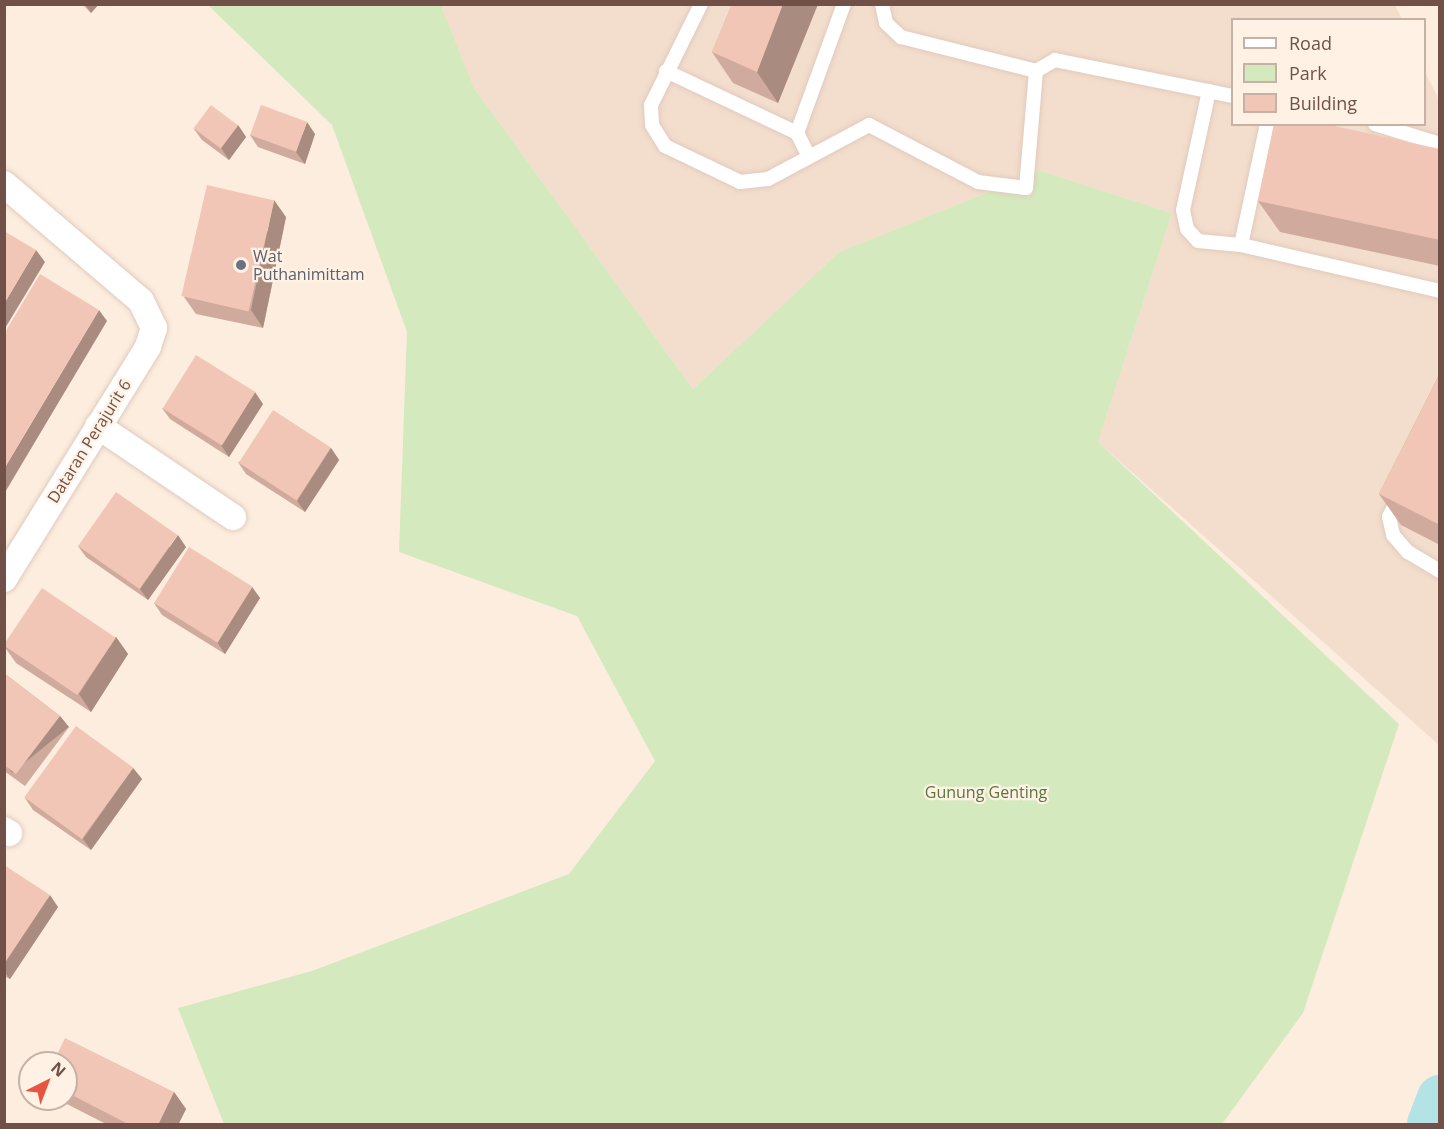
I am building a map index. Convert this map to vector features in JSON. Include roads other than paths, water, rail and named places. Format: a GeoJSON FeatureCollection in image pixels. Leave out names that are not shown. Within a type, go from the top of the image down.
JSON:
{"type":"FeatureCollection","features":[{"type":"Feature","properties":{"kind":"street","name":"Dataran Perajurit 6"},"geometry":{"type":"LineString","coordinates":[[4,183],[141,301],[152,318],[152,338],[4,579]]}},
{"type":"Feature","properties":{"kind":"street"},"geometry":{"type":"LineString","coordinates":[[98,426],[233,517]]}},
{"type":"Feature","properties":{"kind":"lane"},"geometry":{"type":"LineString","coordinates":[[700,4],[651,105],[652,125],[665,146],[740,182],[768,179],[808,155],[869,125],[978,182],[1026,188],[1036,71]]}},
{"type":"Feature","properties":{"kind":"lane"},"geometry":{"type":"LineString","coordinates":[[797,133],[844,4]]}},
{"type":"Feature","properties":{"kind":"lane"},"geometry":{"type":"LineString","coordinates":[[882,4],[886,23],[901,37],[1036,71],[1055,60],[1231,96]]}},
{"type":"Feature","properties":{"kind":"lane"},"geometry":{"type":"LineString","coordinates":[[666,71],[797,133],[808,155]]}},
{"type":"Feature","properties":{"kind":"lane"},"geometry":{"type":"LineString","coordinates":[[1209,91],[1183,210],[1187,229],[1198,241],[1241,245],[1440,291]]}},
{"type":"Feature","properties":{"kind":"lane"},"geometry":{"type":"LineString","coordinates":[[1241,245],[1267,126]]}},
{"type":"Feature","properties":{"kind":"lane"},"geometry":{"type":"LineString","coordinates":[[1382,126],[1440,144]]}},
{"type":"Feature","properties":{"kind":"lane"},"geometry":{"type":"LineString","coordinates":[[1404,485],[1389,517],[1393,535],[1408,552],[1440,571]]}},
{"type":"Feature","properties":{"kind":"waterway"},"geometry":{"type":"LineString","coordinates":[[1430,1124],[1440,1098]]}},
{"type":"Feature","properties":{"kind":"place","name":"Wat Puthanimittam"},"geometry":{"type":"Point","coordinates":[241,265]}},
{"type":"Feature","properties":{"kind":"park label","name":"Gunung Genting"},"geometry":{"type":"Point","coordinates":[986,792]}}]}
